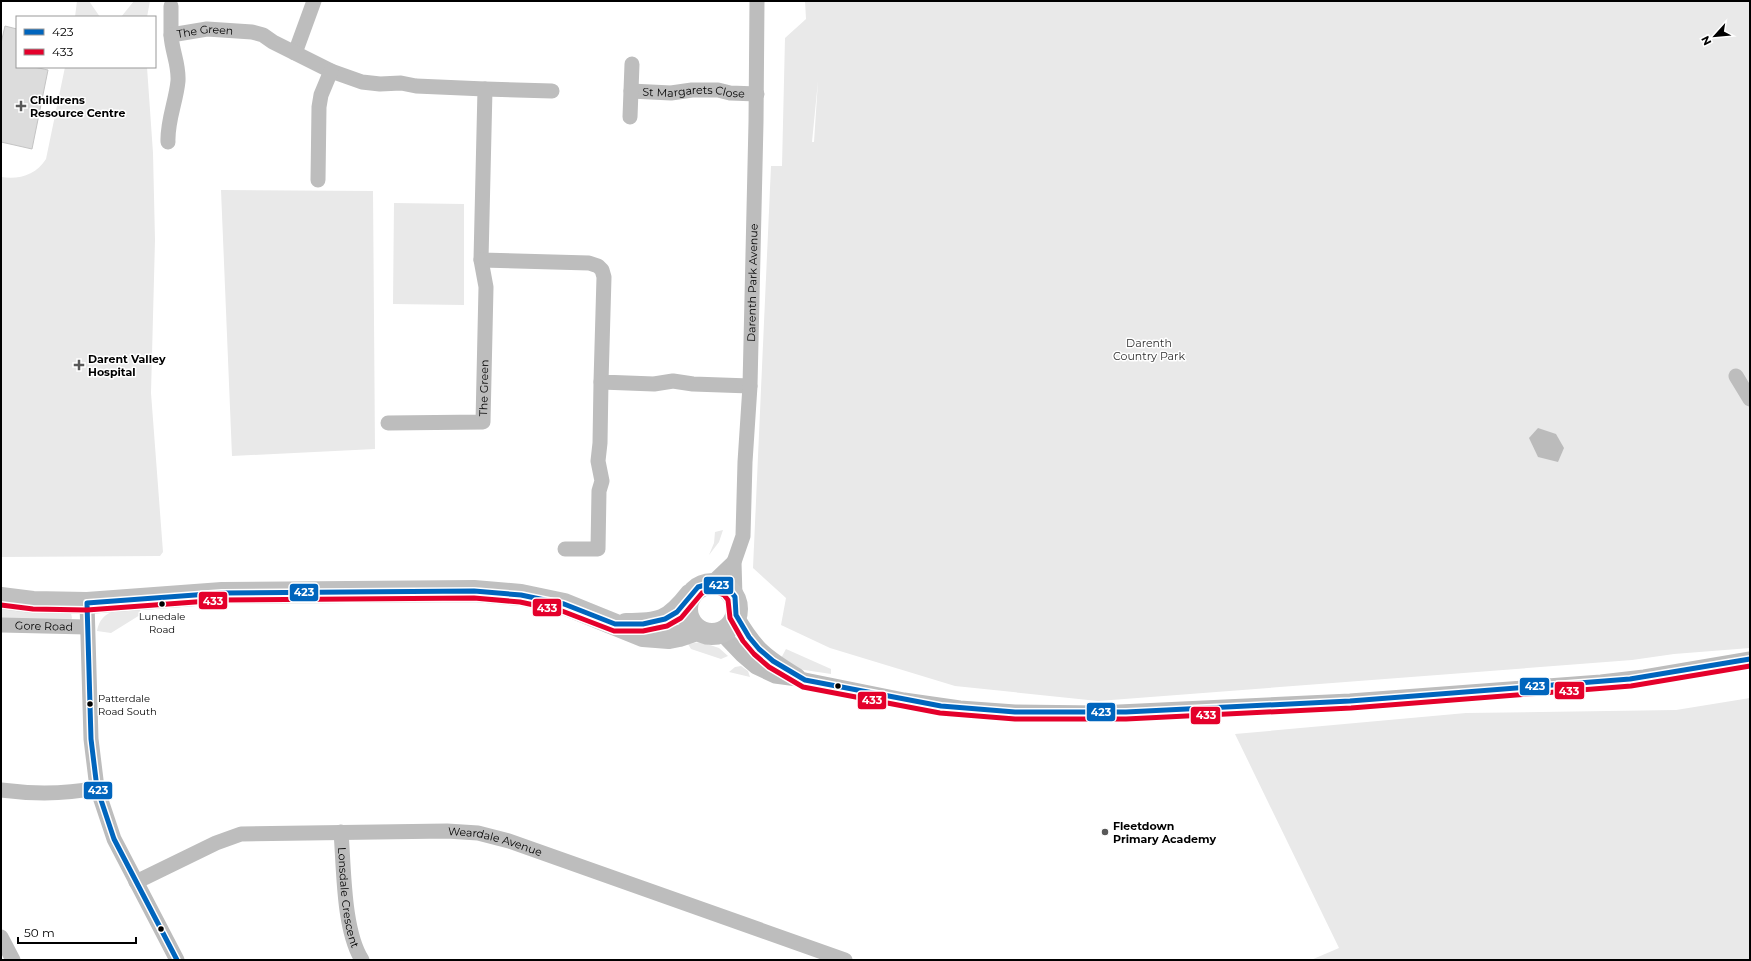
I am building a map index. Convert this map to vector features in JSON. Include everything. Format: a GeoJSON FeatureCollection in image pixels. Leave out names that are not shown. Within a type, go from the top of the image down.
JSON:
{"type":"FeatureCollection","features":[{"type":"Feature","properties":{"kind":"street"},"geometry":{"type":"LineString","coordinates":[[295,53],[314,1]]}},
{"type":"Feature","properties":{"kind":"street","name":"Darenth Park Avenue"},"geometry":{"type":"LineString","coordinates":[[736,606],[734,562],[743,536],[745,462],[750,386],[758,1]]}},
{"type":"Feature","properties":{"kind":"street"},"geometry":{"type":"LineString","coordinates":[[171,6],[171,35]]}},
{"type":"Feature","properties":{"kind":"street","name":"The Green"},"geometry":{"type":"LineString","coordinates":[[168,142],[168,131],[176,96],[178,75],[178,61],[173,50],[171,35],[207,29],[252,32],[263,35],[331,71],[357,80],[380,84],[401,83],[416,86],[552,91]]}},
{"type":"Feature","properties":{"kind":"street","name":"St Margarets Close"},"geometry":{"type":"LineString","coordinates":[[630,117],[632,64]]}},
{"type":"Feature","properties":{"kind":"street"},"geometry":{"type":"LineString","coordinates":[[318,180],[319,107],[321,95],[331,71]]}},
{"type":"Feature","properties":{"kind":"street","name":"The Green"},"geometry":{"type":"LineString","coordinates":[[388,423],[483,422],[486,287],[481,260],[485,89]]}},
{"type":"Feature","properties":{"kind":"street","name":"St Margarets Close"},"geometry":{"type":"LineString","coordinates":[[631,91],[671,93],[692,90],[718,90],[730,93],[757,94]]}},
{"type":"Feature","properties":{"kind":"street"},"geometry":{"type":"LineString","coordinates":[[481,260],[589,263],[599,268],[604,277],[602,382],[598,461],[602,481],[599,490],[598,549],[565,549]]}},
{"type":"Feature","properties":{"kind":"street"},"geometry":{"type":"LineString","coordinates":[[1736,376],[1750,399]]}},
{"type":"Feature","properties":{"kind":"street"},"geometry":{"type":"LineString","coordinates":[[602,382],[660,384],[673,381],[693,384],[750,386]]}},
{"type":"Feature","properties":{"kind":"street","name":"Darenth Park Avenue"},"geometry":{"type":"LineString","coordinates":[[712,583],[734,562]]}},
{"type":"Feature","properties":{"kind":"street"},"geometry":{"type":"LineString","coordinates":[[615,624],[643,624],[665,619],[677,612],[690,595],[698,588],[712,583],[721,585],[729,589],[750,637],[764,654],[773,662],[805,680]]}},
{"type":"Feature","properties":{"kind":"street"},"geometry":{"type":"LineString","coordinates":[[1,598],[33,602],[87,603],[222,593],[474,591],[521,595],[564,604],[643,636],[658,638],[679,636],[697,630]]}},
{"type":"Feature","properties":{"kind":"street"},"geometry":{"type":"LineString","coordinates":[[690,595],[687,604],[687,614],[690,623],[697,630],[709,634],[721,633],[730,627],[736,606]]}},
{"type":"Feature","properties":{"kind":"street"},"geometry":{"type":"LineString","coordinates":[[87,603],[91,739],[97,788],[114,839],[177,960]]}},
{"type":"Feature","properties":{"kind":"street","name":"Gore Road"},"geometry":{"type":"LineString","coordinates":[[1,625],[87,627]]}},
{"type":"Feature","properties":{"kind":"street"},"geometry":{"type":"LineString","coordinates":[[721,633],[756,667],[775,676],[960,708],[1015,712],[1119,713],[1350,701],[1602,682],[1644,677],[1750,658]]}},
{"type":"Feature","properties":{"kind":"street"},"geometry":{"type":"LineString","coordinates":[[1,790],[57,792],[97,788]]}},
{"type":"Feature","properties":{"kind":"street","name":"Lonsdale Crescent"},"geometry":{"type":"LineString","coordinates":[[341,832],[350,928],[354,946],[362,960]]}},
{"type":"Feature","properties":{"kind":"street","name":"Weardale Avenue"},"geometry":{"type":"LineString","coordinates":[[136,882],[233,836],[256,833],[478,832],[845,960]]}},
{"type":"Feature","properties":{"kind":"street"},"geometry":{"type":"LineString","coordinates":[[2,941],[13,960]]}},
{"type":"Feature","properties":{"kind":"green space"},"geometry":{"type":"Polygon","coordinates":[[[77,1],[89,1],[99,16],[75,16],[77,1]]]}},
{"type":"Feature","properties":{"kind":"green space"},"geometry":{"type":"Polygon","coordinates":[[[134,1],[150,1],[147,16],[122,16],[134,1]]]}},
{"type":"Feature","properties":{"kind":"green space","name":"Darenth Country Park"},"geometry":{"type":"Polygon","coordinates":[[[805,1],[1750,1],[1750,648],[1674,654],[1632,660],[1098,701],[955,686],[830,648],[781,625],[786,598],[753,568],[771,166],[782,166],[785,38],[806,19],[805,1]],[[818,81],[812,142],[814,142],[818,81]]]}},
{"type":"Feature","properties":{"kind":"green space","name":"Darent Valley Hospital"},"geometry":{"type":"Polygon","coordinates":[[[65,68],[147,68],[153,153],[155,240],[151,393],[163,552],[160,556],[1,557],[1,177],[14,178],[32,173],[46,159],[65,68]]]}},
{"type":"Feature","properties":{"kind":"green space"},"geometry":{"type":"Polygon","coordinates":[[[221,190],[373,191],[375,449],[232,456],[221,190]]]}},
{"type":"Feature","properties":{"kind":"green space"},"geometry":{"type":"Polygon","coordinates":[[[394,203],[464,204],[464,305],[393,304],[394,203]]]}},
{"type":"Feature","properties":{"kind":"green space"},"geometry":{"type":"Polygon","coordinates":[[[723,530],[719,542],[709,555],[714,543],[715,532],[723,530]]]}},
{"type":"Feature","properties":{"kind":"green space"},"geometry":{"type":"Polygon","coordinates":[[[1,605],[71,613],[72,618],[70,622],[1,620],[1,605]]]}},
{"type":"Feature","properties":{"kind":"green space"},"geometry":{"type":"Polygon","coordinates":[[[140,607],[140,615],[111,633],[97,631],[99,624],[107,614],[126,608],[140,607]]]}},
{"type":"Feature","properties":{"kind":"green space"},"geometry":{"type":"Polygon","coordinates":[[[701,642],[719,648],[728,656],[721,659],[691,649],[688,644],[701,642]]]}},
{"type":"Feature","properties":{"kind":"green space"},"geometry":{"type":"Polygon","coordinates":[[[786,649],[831,669],[831,674],[798,669],[780,660],[786,649]]]}},
{"type":"Feature","properties":{"kind":"green space"},"geometry":{"type":"Polygon","coordinates":[[[741,666],[748,671],[750,677],[729,672],[735,667],[741,666]]]}},
{"type":"Feature","properties":{"kind":"green space"},"geometry":{"type":"Polygon","coordinates":[[[1750,698],[1750,960],[1311,960],[1339,948],[1235,734],[1466,713],[1676,710],[1750,698]]]}},
{"type":"Feature","properties":{"kind":"shaded area"},"geometry":{"type":"Polygon","coordinates":[[[1538,428],[1556,434],[1564,448],[1558,462],[1538,457],[1529,438],[1538,428]]]}},
{"type":"Feature","properties":{"kind":"building","name":"Childrens Resource Centre"},"geometry":{"type":"Polygon","coordinates":[[[5,26],[16,29],[16,68],[39,68],[48,70],[32,149],[1,142],[1,43],[5,26]]]}},
{"type":"Feature","properties":{"kind":"transit line","name":"423"},"geometry":{"type":"LineString","coordinates":[[87,603],[222,593],[474,591],[521,595],[564,604],[615,624],[643,624],[665,619],[677,612],[698,587],[712,583],[729,589],[735,597],[736,615],[749,637],[759,649],[773,661],[805,680],[941,706],[1015,712],[1126,712],[1350,701],[1630,679],[1750,659]]}},
{"type":"Feature","properties":{"kind":"transit line","name":"433"},"geometry":{"type":"LineString","coordinates":[[1,605],[33,609],[87,610],[222,600],[474,598],[520,602],[562,611],[614,631],[643,631],[667,626],[681,618],[702,593],[712,590],[724,595],[728,600],[730,618],[743,641],[754,654],[769,667],[803,687],[940,713],[1015,719],[1126,719],[1351,708],[1631,686],[1750,666]]}},
{"type":"Feature","properties":{"kind":"transit line","name":"423"},"geometry":{"type":"LineString","coordinates":[[87,603],[91,739],[97,788],[114,839],[177,960]]}},
{"type":"Feature","properties":{"kind":"place","name":"Childrens Resource Centre"},"geometry":{"type":"Point","coordinates":[21,106]}},
{"type":"Feature","properties":{"kind":"place","name":"Darent Valley Hospital"},"geometry":{"type":"Point","coordinates":[79,365]}},
{"type":"Feature","properties":{"kind":"place","name":"Lunedale Road"},"geometry":{"type":"Point","coordinates":[162,604]}},
{"type":"Feature","properties":{"kind":"place","name":"Patterdale Road South"},"geometry":{"type":"Point","coordinates":[90,704]}},
{"type":"Feature","properties":{"kind":"place","name":"Fleetdown Primary Academy"},"geometry":{"type":"Point","coordinates":[1105,832]}}]}
